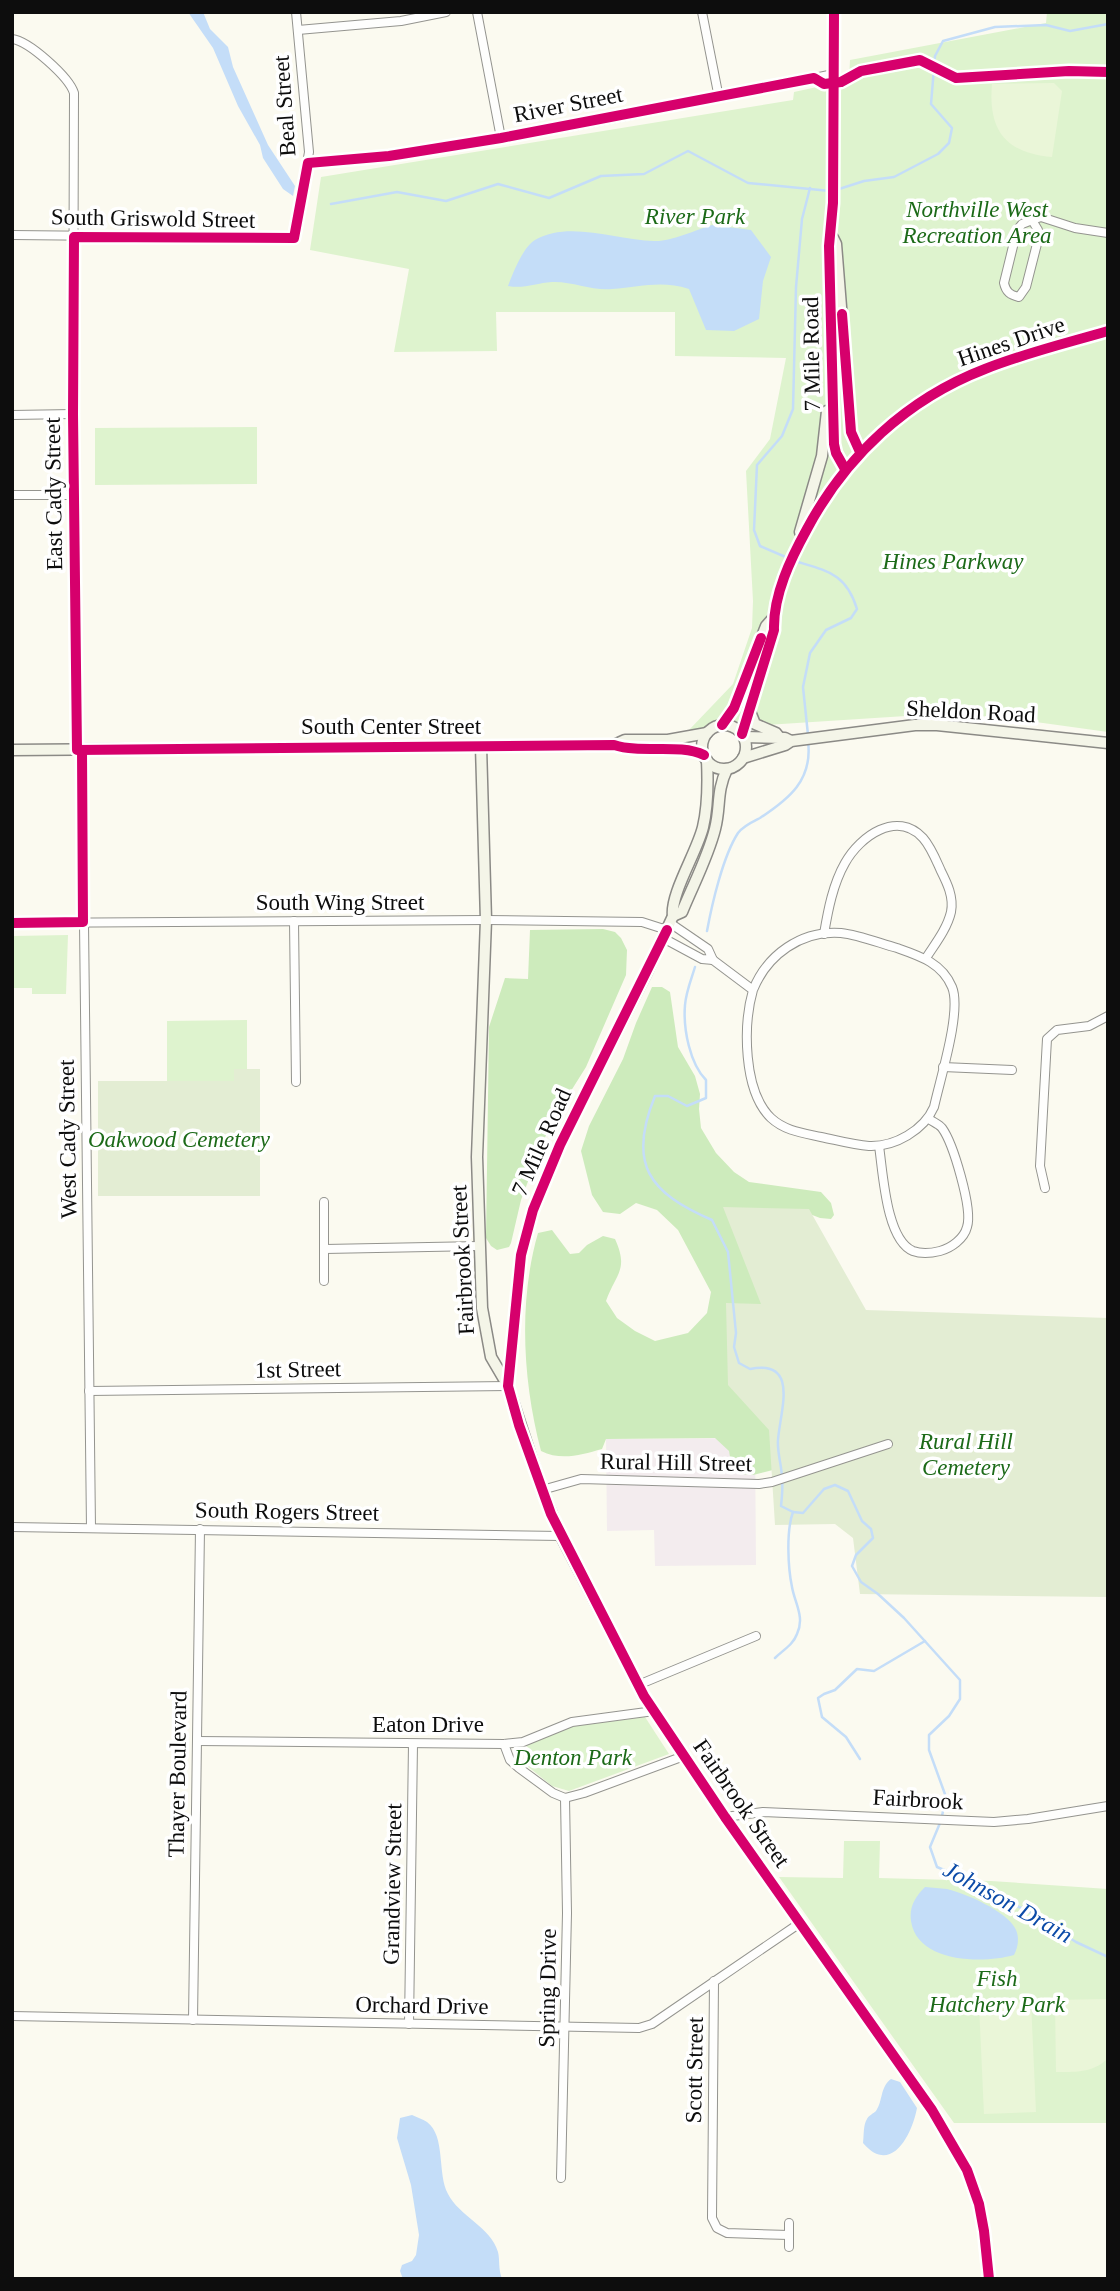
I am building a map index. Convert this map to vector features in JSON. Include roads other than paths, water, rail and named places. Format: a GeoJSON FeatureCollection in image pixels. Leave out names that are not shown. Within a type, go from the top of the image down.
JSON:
{"type":"FeatureCollection","features":[{"type":"Feature","properties":{"kind":"street","name":"Beal Street"},"geometry":{"type":"LineString","coordinates":[[294,238],[309,152],[296,12]]}},
{"type":"Feature","properties":{"kind":"street"},"geometry":{"type":"LineString","coordinates":[[298,30],[401,21],[446,12]]}},
{"type":"Feature","properties":{"kind":"street"},"geometry":{"type":"LineString","coordinates":[[477,12],[501,138]]}},
{"type":"Feature","properties":{"kind":"street"},"geometry":{"type":"LineString","coordinates":[[702,12],[719,98]]}},
{"type":"Feature","properties":{"kind":"street","name":"7 Mile Road"},"geometry":{"type":"LineString","coordinates":[[834,12],[833,203],[829,246],[834,444],[845,470]]}},
{"type":"Feature","properties":{"kind":"street","name":"East Cady Street"},"geometry":{"type":"LineString","coordinates":[[12,39],[24,42],[40,55],[70,85],[74,93],[73,414],[80,750]]}},
{"type":"Feature","properties":{"kind":"street","name":"River Street"},"geometry":{"type":"LineString","coordinates":[[308,163],[389,156],[501,138],[834,74]]}},
{"type":"Feature","properties":{"kind":"street"},"geometry":{"type":"LineString","coordinates":[[1032,220],[1039,236],[1026,287],[1019,297],[1006,290],[1004,283],[1017,230],[1022,224],[1032,220],[1041,217],[1075,229],[1108,233]]}},
{"type":"Feature","properties":{"kind":"street","name":"South Griswold Street"},"geometry":{"type":"LineString","coordinates":[[12,234],[74,237],[294,238]]}},
{"type":"Feature","properties":{"kind":"street","name":"7 Mile Road"},"geometry":{"type":"LineString","coordinates":[[832,235],[836,244],[851,432],[860,452]]}},
{"type":"Feature","properties":{"kind":"street","name":"Hines Drive"},"geometry":{"type":"LineString","coordinates":[[795,551],[823,499],[845,470],[860,452],[910,409],[963,378],[1001,363],[1108,331]]}},
{"type":"Feature","properties":{"kind":"street"},"geometry":{"type":"LineString","coordinates":[[774,617],[775,629],[743,735],[746,750],[743,758],[737,765],[727,769],[716,767],[705,757],[703,744],[707,733],[722,725],[734,708],[762,635],[774,617],[821,456],[832,349]]}},
{"type":"Feature","properties":{"kind":"street"},"geometry":{"type":"LineString","coordinates":[[12,415],[73,414]]}},
{"type":"Feature","properties":{"kind":"street"},"geometry":{"type":"LineString","coordinates":[[12,495],[74,495]]}},
{"type":"Feature","properties":{"kind":"street"},"geometry":{"type":"LineString","coordinates":[[749,709],[755,724],[790,740]]}},
{"type":"Feature","properties":{"kind":"street"},"geometry":{"type":"LineString","coordinates":[[722,725],[733,727],[743,735]]}},
{"type":"Feature","properties":{"kind":"street","name":"Sheldon Road"},"geometry":{"type":"LineString","coordinates":[[743,735],[790,740],[901,726],[937,725],[1108,743]]}},
{"type":"Feature","properties":{"kind":"street","name":"South Center Street"},"geometry":{"type":"LineString","coordinates":[[614,745],[625,740],[668,740],[707,733]]}},
{"type":"Feature","properties":{"kind":"street","name":"Sheldon Road"},"geometry":{"type":"LineString","coordinates":[[743,758],[785,745],[790,740]]}},
{"type":"Feature","properties":{"kind":"street","name":"South Center Street"},"geometry":{"type":"LineString","coordinates":[[12,750],[614,745],[627,749],[680,750],[705,757]]}},
{"type":"Feature","properties":{"kind":"street","name":"Fairbrook Street"},"geometry":{"type":"LineString","coordinates":[[481,746],[486,920],[477,1157],[482,1308],[485,1335],[494,1364],[508,1386],[542,1490],[561,1535],[638,1685],[725,1816],[946,2133],[967,2170],[983,2222],[989,2279]]}},
{"type":"Feature","properties":{"kind":"street","name":"West Cady Street"},"geometry":{"type":"LineString","coordinates":[[80,750],[91,1528]]}},
{"type":"Feature","properties":{"kind":"street","name":"7 Mile Road"},"geometry":{"type":"LineString","coordinates":[[508,1386],[521,1255],[533,1210],[565,1136],[668,927],[672,906],[693,858],[703,826],[705,757]]}},
{"type":"Feature","properties":{"kind":"street","name":"7 Mile Road"},"geometry":{"type":"LineString","coordinates":[[668,927],[682,912],[712,839],[716,825],[718,793],[727,769]]}},
{"type":"Feature","properties":{"kind":"street"},"geometry":{"type":"LineString","coordinates":[[824,934],[834,889],[850,855],[881,828],[891,825],[904,826],[917,833],[928,845],[951,897],[951,912],[926,958]]}},
{"type":"Feature","properties":{"kind":"street","name":"South Wing Street"},"geometry":{"type":"LineString","coordinates":[[12,922],[486,920],[642,922],[668,927]]}},
{"type":"Feature","properties":{"kind":"street"},"geometry":{"type":"LineString","coordinates":[[294,921],[296,1082]]}},
{"type":"Feature","properties":{"kind":"street"},"geometry":{"type":"LineString","coordinates":[[668,927],[702,959],[713,960]]}},
{"type":"Feature","properties":{"kind":"street"},"geometry":{"type":"LineString","coordinates":[[668,927],[708,949],[713,960],[753,990]]}},
{"type":"Feature","properties":{"kind":"street"},"geometry":{"type":"LineString","coordinates":[[842,933],[926,958],[945,975],[955,998],[955,1015],[929,1119],[914,1132],[879,1146],[860,1145],[792,1131],[779,1125],[766,1112],[755,1093],[747,1053],[747,1016],[753,990],[763,968],[778,953],[800,940],[824,934],[842,933]]}},
{"type":"Feature","properties":{"kind":"street"},"geometry":{"type":"LineString","coordinates":[[1045,1188],[1040,1166],[1047,1039],[1057,1030],[1089,1026],[1108,1016]]}},
{"type":"Feature","properties":{"kind":"street"},"geometry":{"type":"LineString","coordinates":[[943,1066],[1012,1070]]}},
{"type":"Feature","properties":{"kind":"street"},"geometry":{"type":"LineString","coordinates":[[879,1146],[891,1219],[900,1240],[911,1251],[922,1253],[948,1248],[964,1234],[968,1226],[968,1211],[958,1166],[949,1142],[941,1127],[929,1119]]}},
{"type":"Feature","properties":{"kind":"street"},"geometry":{"type":"LineString","coordinates":[[324,1202],[324,1281]]}},
{"type":"Feature","properties":{"kind":"street"},"geometry":{"type":"LineString","coordinates":[[325,1249],[480,1246]]}},
{"type":"Feature","properties":{"kind":"street","name":"1st Street"},"geometry":{"type":"LineString","coordinates":[[89,1391],[508,1386]]}},
{"type":"Feature","properties":{"kind":"street","name":"Rural Hill Street"},"geometry":{"type":"LineString","coordinates":[[542,1490],[581,1479],[759,1484],[888,1444]]}},
{"type":"Feature","properties":{"kind":"street","name":"South Rogers Street"},"geometry":{"type":"LineString","coordinates":[[12,1527],[561,1535]]}},
{"type":"Feature","properties":{"kind":"street","name":"Thayer Boulevard"},"geometry":{"type":"LineString","coordinates":[[193,2020],[200,1529]]}},
{"type":"Feature","properties":{"kind":"street"},"geometry":{"type":"LineString","coordinates":[[638,1685],[756,1636]]}},
{"type":"Feature","properties":{"kind":"street","name":"Eaton Drive"},"geometry":{"type":"LineString","coordinates":[[197,1741],[504,1744],[523,1742],[558,1726],[654,1711]]}},
{"type":"Feature","properties":{"kind":"street","name":"Grandview Street"},"geometry":{"type":"LineString","coordinates":[[409,2024],[413,1744]]}},
{"type":"Feature","properties":{"kind":"street"},"geometry":{"type":"LineString","coordinates":[[504,1744],[510,1760],[519,1768],[544,1787],[565,1798],[684,1756]]}},
{"type":"Feature","properties":{"kind":"street","name":"Spring Drive"},"geometry":{"type":"LineString","coordinates":[[561,2178],[568,1913],[565,1798]]}},
{"type":"Feature","properties":{"kind":"street","name":"Fairbrook"},"geometry":{"type":"LineString","coordinates":[[725,1816],[763,1812],[994,1822],[1108,1806]]}},
{"type":"Feature","properties":{"kind":"street","name":"Orchard Drive"},"geometry":{"type":"LineString","coordinates":[[12,2016],[646,2027],[800,1923]]}},
{"type":"Feature","properties":{"kind":"street","name":"Scott Street"},"geometry":{"type":"LineString","coordinates":[[714,1981],[711,2213],[717,2228],[733,2234],[789,2235]]}},
{"type":"Feature","properties":{"kind":"street"},"geometry":{"type":"LineString","coordinates":[[789,2223],[789,2247]]}},
{"type":"Feature","properties":{"kind":"water"},"geometry":{"type":"Polygon","coordinates":[[[188,12],[203,12],[210,29],[228,47],[233,67],[268,145],[295,186],[293,196],[283,189],[263,158],[260,145],[238,106],[213,48],[188,12]]]}},
{"type":"Feature","properties":{"kind":"water"},"geometry":{"type":"Polygon","coordinates":[[[712,225],[751,230],[771,257],[763,281],[759,319],[734,331],[706,330],[689,289],[679,286],[604,289],[552,282],[508,286],[526,248],[548,234],[578,231],[660,241],[712,225]]]}},
{"type":"Feature","properties":{"kind":"water"},"geometry":{"type":"Polygon","coordinates":[[[925,1887],[964,1894],[1003,1915],[1018,1935],[1014,1955],[969,1959],[938,1953],[925,1945],[916,1935],[911,1911],[925,1887]]]}},
{"type":"Feature","properties":{"kind":"water"},"geometry":{"type":"Polygon","coordinates":[[[891,2079],[900,2082],[917,2108],[905,2140],[891,2154],[883,2155],[873,2152],[863,2143],[864,2131],[867,2119],[876,2111],[885,2086],[891,2079]]]}},
{"type":"Feature","properties":{"kind":"water"},"geometry":{"type":"Polygon","coordinates":[[[412,2115],[433,2128],[437,2136],[448,2194],[459,2209],[489,2235],[498,2252],[502,2279],[403,2279],[400,2271],[402,2265],[412,2261],[416,2255],[419,2235],[411,2185],[397,2138],[400,2118],[412,2115]]]}},
{"type":"Feature","properties":{"kind":"waterway"},"geometry":{"type":"LineString","coordinates":[[836,190],[864,181],[894,177],[938,154],[949,143],[952,128],[931,104],[935,56],[943,41],[995,27],[1046,25],[1070,31],[1108,24]]}},
{"type":"Feature","properties":{"kind":"waterway"},"geometry":{"type":"LineString","coordinates":[[331,204],[397,192],[446,201],[498,184],[549,198],[601,176],[644,174],[688,151],[748,183],[830,191]]}},
{"type":"Feature","properties":{"kind":"waterway","name":"Johnson Drain"},"geometry":{"type":"LineString","coordinates":[[788,558],[760,546],[754,530],[757,465],[782,436],[793,409],[796,287],[802,219],[810,188]]}},
{"type":"Feature","properties":{"kind":"waterway","name":"Johnson Drain"},"geometry":{"type":"LineString","coordinates":[[795,561],[834,575],[847,588],[857,609],[851,618],[826,630],[810,653],[803,687],[808,735]]}},
{"type":"Feature","properties":{"kind":"waterway","name":"Johnson Drain"},"geometry":{"type":"LineString","coordinates":[[707,931],[719,880],[738,833],[789,796],[797,787],[807,767],[808,741]]}},
{"type":"Feature","properties":{"kind":"waterway","name":"Johnson Drain"},"geometry":{"type":"LineString","coordinates":[[695,967],[686,1000],[685,1025],[692,1056],[706,1080],[706,1098],[687,1106],[668,1096],[655,1096],[643,1140],[644,1158],[649,1173],[659,1187],[690,1210],[712,1220],[728,1252],[736,1333],[734,1347],[739,1363],[750,1369],[766,1368],[776,1372],[781,1379],[783,1402],[778,1445],[782,1482],[781,1506],[803,1513],[824,1489],[835,1485],[848,1491],[862,1521],[871,1529],[873,1538],[856,1555],[852,1566],[861,1582],[904,1618],[960,1680],[960,1699],[949,1716],[929,1735],[929,1750],[946,1797],[942,1816]]}},
{"type":"Feature","properties":{"kind":"waterway"},"geometry":{"type":"LineString","coordinates":[[775,1658],[793,1641],[800,1622],[789,1560],[789,1529],[793,1512]]}},
{"type":"Feature","properties":{"kind":"waterway"},"geometry":{"type":"LineString","coordinates":[[860,1759],[846,1737],[822,1717],[818,1698],[835,1690],[857,1669],[874,1671],[925,1641]]}},
{"type":"Feature","properties":{"kind":"waterway","name":"Johnson Drain"},"geometry":{"type":"LineString","coordinates":[[940,1823],[930,1847],[937,1867],[992,1890],[1003,1900],[1026,1910],[1076,1942],[1108,1957]]}},
{"type":"Feature","properties":{"kind":"park label","name":"River Park"},"geometry":{"type":"Point","coordinates":[695,216]}},
{"type":"Feature","properties":{"kind":"park label","name":"Northville West Recreation Area"},"geometry":{"type":"Point","coordinates":[977,222]}},
{"type":"Feature","properties":{"kind":"park label","name":"Hines Parkway"},"geometry":{"type":"Point","coordinates":[953,561]}},
{"type":"Feature","properties":{"kind":"park label","name":"Oakwood Cemetery"},"geometry":{"type":"Point","coordinates":[179,1139]}},
{"type":"Feature","properties":{"kind":"park label","name":"Rural Hill Cemetery"},"geometry":{"type":"Point","coordinates":[966,1454]}},
{"type":"Feature","properties":{"kind":"park label","name":"Denton Park"},"geometry":{"type":"Point","coordinates":[573,1757]}},
{"type":"Feature","properties":{"kind":"park label","name":"Fish Hatchery Park"},"geometry":{"type":"Point","coordinates":[997,1991]}}]}
